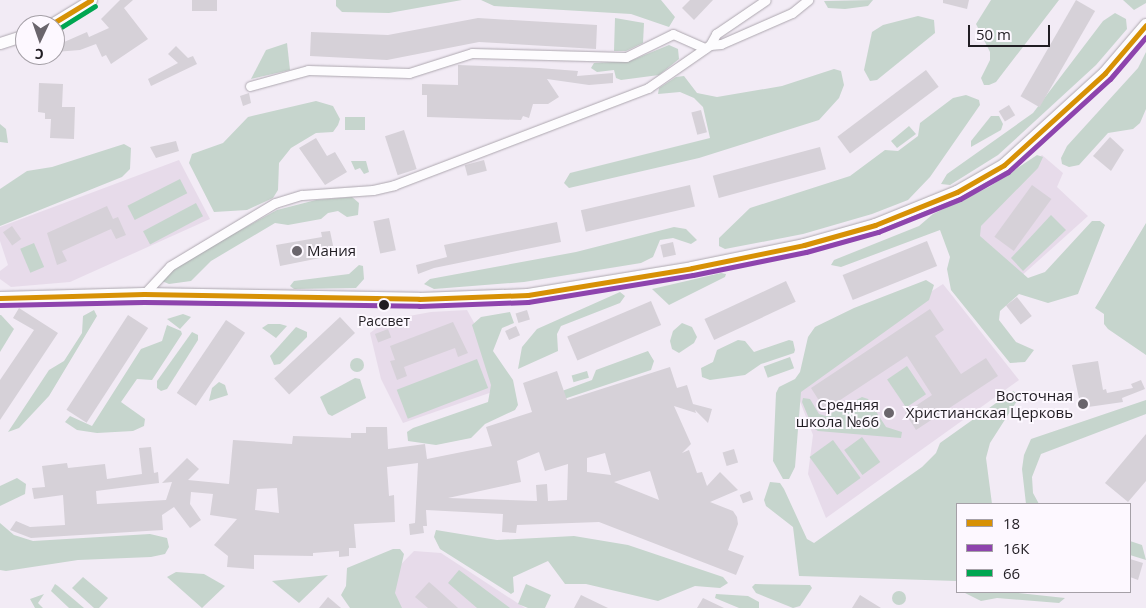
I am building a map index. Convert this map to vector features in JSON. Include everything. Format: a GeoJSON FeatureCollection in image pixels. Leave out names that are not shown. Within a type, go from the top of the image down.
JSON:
{"type":"FeatureCollection","features":[{"type":"Feature","properties":{"kind":"main road"},"geometry":{"type":"LineString","coordinates":[[0,298],[144,294],[388,299],[528,295],[692,268],[854,232],[957,192],[1004,165],[1105,74],[1146,25]]}},
{"type":"Feature","properties":{"kind":"street"},"geometry":{"type":"LineString","coordinates":[[65,16],[91,0]]}},
{"type":"Feature","properties":{"kind":"street"},"geometry":{"type":"LineString","coordinates":[[144,294],[170,266],[275,203],[302,195],[373,190],[425,174],[648,88],[708,46],[716,34],[766,0]]}},
{"type":"Feature","properties":{"kind":"street"},"geometry":{"type":"LineString","coordinates":[[250,86],[308,70],[409,72],[472,53],[626,56],[673,34],[708,46],[721,44],[792,13],[808,0]]}},
{"type":"Feature","properties":{"kind":"street"},"geometry":{"type":"LineString","coordinates":[[0,43],[15,38]]}},
{"type":"Feature","properties":{"kind":"shaded area"},"geometry":{"type":"Polygon","coordinates":[[[336,0],[462,0],[389,13],[342,12],[336,6],[336,0]]]}},
{"type":"Feature","properties":{"kind":"shaded area"},"geometry":{"type":"Polygon","coordinates":[[[481,0],[661,0],[675,17],[669,27],[631,14],[494,6],[481,0]]]}},
{"type":"Feature","properties":{"kind":"shaded area"},"geometry":{"type":"Polygon","coordinates":[[[873,0],[868,6],[845,9],[828,8],[824,1],[873,0]]]}},
{"type":"Feature","properties":{"kind":"shaded area"},"geometry":{"type":"Polygon","coordinates":[[[991,0],[1059,0],[996,82],[984,85],[981,78],[990,60],[990,52],[976,24],[991,0]]]}},
{"type":"Feature","properties":{"kind":"shaded area"},"geometry":{"type":"Polygon","coordinates":[[[1123,0],[1146,0],[1146,3],[1134,10],[1123,0]]]}},
{"type":"Feature","properties":{"kind":"shaded area"},"geometry":{"type":"Polygon","coordinates":[[[1115,13],[1126,19],[1127,29],[1096,65],[998,155],[950,185],[941,184],[947,174],[1033,113],[1103,21],[1115,13]]]}},
{"type":"Feature","properties":{"kind":"shaded area"},"geometry":{"type":"Polygon","coordinates":[[[918,16],[934,20],[935,33],[877,80],[870,81],[864,70],[872,32],[883,25],[918,16]]]}},
{"type":"Feature","properties":{"kind":"shaded area"},"geometry":{"type":"Polygon","coordinates":[[[615,18],[644,23],[643,43],[626,51],[614,51],[615,18]]]}},
{"type":"Feature","properties":{"kind":"shaded area"},"geometry":{"type":"Polygon","coordinates":[[[287,43],[290,70],[251,79],[266,50],[287,43]]]}},
{"type":"Feature","properties":{"kind":"shaded area"},"geometry":{"type":"Polygon","coordinates":[[[669,45],[678,49],[679,59],[659,75],[621,80],[616,78],[614,70],[597,72],[591,68],[594,63],[630,61],[669,45]]]}},
{"type":"Feature","properties":{"kind":"shaded area"},"geometry":{"type":"Polygon","coordinates":[[[1146,52],[1146,109],[1140,123],[1133,129],[1108,133],[1079,165],[1069,167],[1062,164],[1061,158],[1067,146],[1138,68],[1146,52]]]}},
{"type":"Feature","properties":{"kind":"shaded area"},"geometry":{"type":"Polygon","coordinates":[[[834,69],[841,71],[844,85],[839,98],[819,120],[699,158],[569,188],[564,183],[570,173],[710,138],[703,107],[694,98],[680,92],[658,94],[659,88],[676,77],[684,76],[697,93],[717,97],[782,86],[834,69]]]}},
{"type":"Feature","properties":{"kind":"shaded area"},"geometry":{"type":"Polygon","coordinates":[[[966,95],[979,100],[980,105],[930,177],[908,200],[872,214],[803,234],[725,249],[719,246],[719,238],[750,208],[850,176],[885,150],[898,151],[918,136],[920,123],[953,98],[966,95]]]}},
{"type":"Feature","properties":{"kind":"shaded area"},"geometry":{"type":"Polygon","coordinates":[[[316,101],[333,106],[340,119],[338,125],[333,132],[316,133],[291,148],[279,163],[278,190],[273,198],[247,210],[214,212],[189,163],[192,154],[223,143],[248,117],[316,101]]]}},
{"type":"Feature","properties":{"kind":"shaded area"},"geometry":{"type":"Polygon","coordinates":[[[991,116],[999,116],[1003,124],[1001,130],[971,147],[971,141],[991,116]]]}},
{"type":"Feature","properties":{"kind":"shaded area"},"geometry":{"type":"Polygon","coordinates":[[[345,117],[365,117],[365,130],[345,130],[345,117]]]}},
{"type":"Feature","properties":{"kind":"shaded area"},"geometry":{"type":"Polygon","coordinates":[[[0,124],[6,129],[8,143],[0,142],[0,124]]]}},
{"type":"Feature","properties":{"kind":"shaded area"},"geometry":{"type":"Polygon","coordinates":[[[909,126],[916,134],[897,148],[891,141],[909,126]]]}},
{"type":"Feature","properties":{"kind":"shaded area"},"geometry":{"type":"Polygon","coordinates":[[[124,144],[131,148],[130,169],[122,177],[0,226],[0,189],[27,171],[52,167],[124,144]]]}},
{"type":"Feature","properties":{"kind":"shaded area"},"geometry":{"type":"Polygon","coordinates":[[[1037,155],[1043,157],[1038,168],[981,226],[980,236],[1028,278],[1045,272],[1092,221],[1100,221],[1105,225],[1078,294],[1048,303],[1019,294],[1000,311],[999,320],[1016,342],[1034,350],[1025,362],[1010,363],[951,290],[947,269],[950,257],[940,230],[841,267],[831,265],[834,260],[919,226],[933,214],[989,187],[1037,155]]]}},
{"type":"Feature","properties":{"kind":"shaded area"},"geometry":{"type":"Polygon","coordinates":[[[1042,155],[1063,173],[1057,187],[1088,216],[1008,288],[966,230],[1042,155]]]}},
{"type":"Feature","properties":{"kind":"shaded area"},"geometry":{"type":"Polygon","coordinates":[[[179,160],[210,219],[70,282],[11,287],[0,279],[0,271],[8,265],[0,241],[0,227],[179,160]]]}},
{"type":"Feature","properties":{"kind":"shaded area"},"geometry":{"type":"Polygon","coordinates":[[[351,161],[366,161],[369,172],[364,174],[360,168],[355,170],[351,161]]]}},
{"type":"Feature","properties":{"kind":"shaded area"},"geometry":{"type":"Polygon","coordinates":[[[180,179],[187,193],[135,220],[127,206],[180,179]]]}},
{"type":"Feature","properties":{"kind":"shaded area"},"geometry":{"type":"Polygon","coordinates":[[[352,197],[359,203],[358,215],[347,217],[338,211],[328,213],[321,219],[288,225],[275,223],[211,261],[191,281],[169,284],[162,281],[173,270],[200,252],[277,210],[316,200],[352,197]]]}},
{"type":"Feature","properties":{"kind":"shaded area"},"geometry":{"type":"Polygon","coordinates":[[[196,203],[203,216],[150,244],[143,231],[196,203]]]}},
{"type":"Feature","properties":{"kind":"shaded area"},"geometry":{"type":"Polygon","coordinates":[[[1051,215],[1066,230],[1023,271],[1011,258],[1051,215]]]}},
{"type":"Feature","properties":{"kind":"shaded area"},"geometry":{"type":"Polygon","coordinates":[[[1146,223],[1146,355],[1108,329],[1104,324],[1104,314],[1095,308],[1146,223]]]}},
{"type":"Feature","properties":{"kind":"shaded area"},"geometry":{"type":"Polygon","coordinates":[[[674,227],[686,229],[697,240],[691,244],[673,238],[660,240],[653,257],[641,263],[524,282],[434,289],[424,284],[430,279],[576,252],[674,227]]]}},
{"type":"Feature","properties":{"kind":"shaded area"},"geometry":{"type":"Polygon","coordinates":[[[34,243],[44,267],[30,273],[20,249],[34,243]]]}},
{"type":"Feature","properties":{"kind":"shaded area"},"geometry":{"type":"Polygon","coordinates":[[[359,265],[363,266],[364,279],[356,288],[294,289],[290,286],[294,281],[349,274],[359,265]]]}},
{"type":"Feature","properties":{"kind":"shaded area"},"geometry":{"type":"Polygon","coordinates":[[[721,273],[726,274],[725,277],[669,305],[652,289],[721,273]]]}},
{"type":"Feature","properties":{"kind":"shaded area"},"geometry":{"type":"Polygon","coordinates":[[[926,280],[934,285],[929,300],[801,392],[795,467],[789,479],[783,479],[773,461],[776,393],[779,387],[795,379],[800,372],[808,337],[815,327],[854,308],[926,280]]]}},
{"type":"Feature","properties":{"kind":"shaded area","name":"Средняя школа №66"},"geometry":{"type":"Polygon","coordinates":[[[943,284],[1019,380],[826,518],[808,474],[813,435],[796,391],[802,374],[943,284]]]}},
{"type":"Feature","properties":{"kind":"shaded area"},"geometry":{"type":"Polygon","coordinates":[[[620,292],[625,296],[620,303],[561,326],[557,334],[558,351],[518,369],[522,347],[537,329],[620,292]]]}},
{"type":"Feature","properties":{"kind":"shaded area"},"geometry":{"type":"Polygon","coordinates":[[[94,310],[97,316],[49,396],[19,428],[8,432],[49,370],[64,361],[82,333],[83,316],[94,310]]]}},
{"type":"Feature","properties":{"kind":"shaded area"},"geometry":{"type":"Polygon","coordinates":[[[467,310],[503,375],[498,390],[403,423],[381,379],[370,333],[387,320],[431,312],[467,310]]]}},
{"type":"Feature","properties":{"kind":"shaded area"},"geometry":{"type":"Polygon","coordinates":[[[510,312],[514,323],[502,328],[493,351],[513,380],[518,405],[515,410],[485,424],[471,438],[436,445],[408,441],[407,432],[413,428],[488,402],[491,385],[472,325],[481,317],[510,312]]]}},
{"type":"Feature","properties":{"kind":"shaded area"},"geometry":{"type":"Polygon","coordinates":[[[183,314],[191,317],[180,329],[167,319],[183,314]]]}},
{"type":"Feature","properties":{"kind":"shaded area"},"geometry":{"type":"Polygon","coordinates":[[[0,315],[14,329],[0,352],[0,315]]]}},
{"type":"Feature","properties":{"kind":"shaded area"},"geometry":{"type":"Polygon","coordinates":[[[682,323],[692,327],[697,337],[694,343],[679,353],[672,349],[670,341],[673,331],[682,323]]]}},
{"type":"Feature","properties":{"kind":"shaded area"},"geometry":{"type":"Polygon","coordinates":[[[268,324],[287,326],[276,338],[262,328],[268,324]]]}},
{"type":"Feature","properties":{"kind":"shaded area"},"geometry":{"type":"Polygon","coordinates":[[[167,325],[181,331],[182,334],[152,380],[137,379],[121,402],[145,419],[144,426],[133,431],[97,433],[77,430],[65,422],[70,416],[92,426],[141,349],[162,341],[167,325]]]}},
{"type":"Feature","properties":{"kind":"shaded area"},"geometry":{"type":"Polygon","coordinates":[[[296,327],[307,332],[307,337],[280,364],[274,365],[270,356],[296,327]]]}},
{"type":"Feature","properties":{"kind":"shaded area"},"geometry":{"type":"Polygon","coordinates":[[[192,332],[198,335],[198,340],[167,389],[161,391],[157,388],[157,381],[192,332]]]}},
{"type":"Feature","properties":{"kind":"shaded area"},"geometry":{"type":"Polygon","coordinates":[[[738,340],[745,341],[754,352],[789,340],[793,341],[795,350],[794,353],[761,364],[745,375],[710,380],[702,377],[701,368],[713,362],[717,350],[738,340]]]}},
{"type":"Feature","properties":{"kind":"shaded area"},"geometry":{"type":"Polygon","coordinates":[[[648,351],[654,361],[651,370],[561,400],[562,391],[592,380],[596,370],[648,351]]]}},
{"type":"Feature","properties":{"kind":"shaded area"},"geometry":{"type":"Polygon","coordinates":[[[790,357],[794,368],[768,378],[764,367],[790,357]]]}},
{"type":"Feature","properties":{"kind":"shaded area"},"geometry":{"type":"Polygon","coordinates":[[[357,358],[362,360],[364,365],[362,370],[357,372],[352,370],[350,365],[352,360],[357,358]]]}},
{"type":"Feature","properties":{"kind":"shaded area"},"geometry":{"type":"Polygon","coordinates":[[[477,359],[488,388],[408,419],[397,390],[477,359]]]}},
{"type":"Feature","properties":{"kind":"shaded area"},"geometry":{"type":"Polygon","coordinates":[[[907,366],[926,394],[906,408],[887,379],[907,366]]]}},
{"type":"Feature","properties":{"kind":"shaded area"},"geometry":{"type":"Polygon","coordinates":[[[587,371],[589,378],[574,382],[572,375],[587,371]]]}},
{"type":"Feature","properties":{"kind":"shaded area"},"geometry":{"type":"Polygon","coordinates":[[[355,378],[360,379],[366,398],[332,416],[328,414],[320,397],[355,378]]]}},
{"type":"Feature","properties":{"kind":"shaded area"},"geometry":{"type":"Polygon","coordinates":[[[219,382],[225,385],[228,395],[209,401],[212,388],[219,382]]]}},
{"type":"Feature","properties":{"kind":"shaded area"},"geometry":{"type":"Polygon","coordinates":[[[1013,391],[1020,396],[990,443],[986,458],[992,503],[956,503],[956,581],[799,576],[793,527],[766,506],[764,500],[770,482],[780,483],[807,539],[814,543],[922,467],[936,453],[940,443],[1013,391]]]}},
{"type":"Feature","properties":{"kind":"shaded area"},"geometry":{"type":"Polygon","coordinates":[[[862,397],[868,399],[886,427],[902,432],[901,438],[818,431],[813,428],[802,402],[803,398],[810,399],[819,414],[826,416],[862,397]]]}},
{"type":"Feature","properties":{"kind":"shaded area"},"geometry":{"type":"Polygon","coordinates":[[[1146,400],[1146,414],[1041,454],[1032,477],[1033,493],[1038,503],[1026,503],[1022,469],[1024,455],[1031,439],[1146,400]]]}},
{"type":"Feature","properties":{"kind":"shaded area"},"geometry":{"type":"Polygon","coordinates":[[[862,437],[880,462],[862,475],[844,450],[862,437]]]}},
{"type":"Feature","properties":{"kind":"shaded area"},"geometry":{"type":"Polygon","coordinates":[[[833,440],[861,478],[837,495],[810,457],[833,440]]]}},
{"type":"Feature","properties":{"kind":"shaded area"},"geometry":{"type":"Polygon","coordinates":[[[17,478],[26,484],[25,494],[0,506],[0,486],[17,478]]]}},
{"type":"Feature","properties":{"kind":"shaded area"},"geometry":{"type":"Polygon","coordinates":[[[0,523],[14,535],[33,541],[150,534],[167,538],[169,547],[165,554],[151,557],[78,560],[6,571],[0,570],[0,523]]]}},
{"type":"Feature","properties":{"kind":"shaded area"},"geometry":{"type":"Polygon","coordinates":[[[436,530],[497,540],[574,536],[628,545],[723,577],[728,583],[720,588],[695,586],[658,601],[586,584],[565,584],[548,561],[513,577],[514,592],[511,594],[440,549],[434,537],[436,530]]]}},
{"type":"Feature","properties":{"kind":"shaded area"},"geometry":{"type":"Polygon","coordinates":[[[1131,541],[1142,545],[1146,560],[1131,555],[1131,541]]]}},
{"type":"Feature","properties":{"kind":"shaded area"},"geometry":{"type":"Polygon","coordinates":[[[393,549],[400,549],[404,554],[395,593],[402,608],[350,608],[341,595],[346,586],[347,568],[393,549]]]}},
{"type":"Feature","properties":{"kind":"shaded area"},"geometry":{"type":"Polygon","coordinates":[[[414,551],[441,553],[525,608],[383,608],[369,597],[414,551]]]}},
{"type":"Feature","properties":{"kind":"shaded area"},"geometry":{"type":"Polygon","coordinates":[[[459,570],[510,608],[477,608],[448,583],[459,570]]]}},
{"type":"Feature","properties":{"kind":"shaded area"},"geometry":{"type":"Polygon","coordinates":[[[176,572],[204,574],[225,586],[202,608],[167,577],[176,572]]]}},
{"type":"Feature","properties":{"kind":"shaded area"},"geometry":{"type":"Polygon","coordinates":[[[328,575],[299,603],[272,581],[328,575]]]}},
{"type":"Feature","properties":{"kind":"shaded area"},"geometry":{"type":"Polygon","coordinates":[[[83,577],[108,598],[99,608],[94,608],[72,588],[83,577]]]}},
{"type":"Feature","properties":{"kind":"shaded area"},"geometry":{"type":"Polygon","coordinates":[[[55,584],[84,608],[69,608],[51,591],[55,584]]]}},
{"type":"Feature","properties":{"kind":"shaded area"},"geometry":{"type":"Polygon","coordinates":[[[526,584],[551,595],[545,608],[528,608],[518,604],[526,584]]]}},
{"type":"Feature","properties":{"kind":"shaded area"},"geometry":{"type":"Polygon","coordinates":[[[755,584],[810,585],[812,588],[800,606],[793,608],[756,593],[752,587],[755,584]]]}},
{"type":"Feature","properties":{"kind":"shaded area"},"geometry":{"type":"Polygon","coordinates":[[[899,591],[904,593],[906,598],[904,603],[899,605],[894,603],[892,598],[894,593],[899,591]]]}},
{"type":"Feature","properties":{"kind":"shaded area"},"geometry":{"type":"Polygon","coordinates":[[[965,593],[1019,593],[1065,598],[1059,603],[997,598],[981,601],[965,593]]]}},
{"type":"Feature","properties":{"kind":"shaded area"},"geometry":{"type":"Polygon","coordinates":[[[44,594],[38,603],[43,608],[35,608],[30,599],[44,594]]]}},
{"type":"Feature","properties":{"kind":"shaded area"},"geometry":{"type":"Polygon","coordinates":[[[716,594],[748,596],[759,602],[759,608],[739,608],[715,598],[716,594]]]}},
{"type":"Feature","properties":{"kind":"building"},"geometry":{"type":"Polygon","coordinates":[[[120,0],[133,0],[124,8],[148,39],[111,64],[106,55],[102,57],[96,44],[80,50],[65,51],[65,42],[87,32],[89,37],[109,28],[101,19],[120,0]]]}},
{"type":"Feature","properties":{"kind":"building"},"geometry":{"type":"Polygon","coordinates":[[[192,0],[217,0],[217,11],[192,11],[192,0]]]}},
{"type":"Feature","properties":{"kind":"building"},"geometry":{"type":"Polygon","coordinates":[[[690,0],[713,0],[694,20],[682,8],[690,0]]]}},
{"type":"Feature","properties":{"kind":"building"},"geometry":{"type":"Polygon","coordinates":[[[943,0],[969,0],[967,9],[943,3],[943,0]]]}},
{"type":"Feature","properties":{"kind":"building"},"geometry":{"type":"Polygon","coordinates":[[[1076,0],[1095,11],[1040,107],[1020,96],[1076,0]]]}},
{"type":"Feature","properties":{"kind":"building"},"geometry":{"type":"Polygon","coordinates":[[[478,18],[597,25],[596,49],[479,42],[387,60],[310,56],[311,32],[388,35],[478,18]]]}},
{"type":"Feature","properties":{"kind":"building"},"geometry":{"type":"Polygon","coordinates":[[[176,46],[188,58],[193,56],[197,64],[151,86],[148,79],[178,63],[168,54],[176,46]]]}},
{"type":"Feature","properties":{"kind":"building"},"geometry":{"type":"Polygon","coordinates":[[[458,65],[578,71],[577,76],[613,73],[613,83],[589,85],[547,79],[559,97],[548,104],[533,104],[529,118],[523,116],[521,120],[427,117],[427,95],[422,95],[422,84],[458,85],[458,65]]]}},
{"type":"Feature","properties":{"kind":"building"},"geometry":{"type":"Polygon","coordinates":[[[926,70],[939,87],[850,154],[837,137],[926,70]]]}},
{"type":"Feature","properties":{"kind":"building"},"geometry":{"type":"Polygon","coordinates":[[[39,83],[63,84],[62,107],[75,107],[74,139],[50,138],[51,119],[45,119],[45,113],[38,112],[39,83]]]}},
{"type":"Feature","properties":{"kind":"building"},"geometry":{"type":"Polygon","coordinates":[[[249,93],[251,103],[243,106],[240,96],[249,93]]]}},
{"type":"Feature","properties":{"kind":"building"},"geometry":{"type":"Polygon","coordinates":[[[1009,105],[1015,115],[1005,121],[999,111],[1009,105]]]}},
{"type":"Feature","properties":{"kind":"building"},"geometry":{"type":"Polygon","coordinates":[[[701,110],[707,132],[697,135],[691,113],[701,110]]]}},
{"type":"Feature","properties":{"kind":"building"},"geometry":{"type":"Polygon","coordinates":[[[404,130],[417,169],[398,175],[385,136],[404,130]]]}},
{"type":"Feature","properties":{"kind":"building"},"geometry":{"type":"Polygon","coordinates":[[[1110,137],[1124,150],[1111,171],[1093,156],[1110,137]]]}},
{"type":"Feature","properties":{"kind":"building"},"geometry":{"type":"Polygon","coordinates":[[[316,138],[327,156],[335,152],[347,172],[325,185],[299,148],[316,138]]]}},
{"type":"Feature","properties":{"kind":"building"},"geometry":{"type":"Polygon","coordinates":[[[176,141],[179,151],[156,158],[150,147],[176,141]]]}},
{"type":"Feature","properties":{"kind":"building"},"geometry":{"type":"Polygon","coordinates":[[[820,147],[826,169],[719,198],[713,176],[820,147]]]}},
{"type":"Feature","properties":{"kind":"building"},"geometry":{"type":"Polygon","coordinates":[[[484,160],[487,171],[468,176],[465,165],[484,160]]]}},
{"type":"Feature","properties":{"kind":"building"},"geometry":{"type":"Polygon","coordinates":[[[690,185],[695,206],[586,232],[581,210],[690,185]]]}},
{"type":"Feature","properties":{"kind":"building"},"geometry":{"type":"Polygon","coordinates":[[[1032,185],[1051,199],[1014,251],[994,237],[1032,185]]]}},
{"type":"Feature","properties":{"kind":"building"},"geometry":{"type":"Polygon","coordinates":[[[107,206],[113,219],[118,217],[126,235],[116,239],[111,229],[62,251],[67,261],[57,265],[47,233],[107,206]]]}},
{"type":"Feature","properties":{"kind":"building"},"geometry":{"type":"Polygon","coordinates":[[[389,218],[396,250],[380,254],[373,221],[389,218]]]}},
{"type":"Feature","properties":{"kind":"building"},"geometry":{"type":"Polygon","coordinates":[[[557,222],[561,242],[434,268],[418,274],[416,265],[447,257],[444,245],[557,222]]]}},
{"type":"Feature","properties":{"kind":"building"},"geometry":{"type":"Polygon","coordinates":[[[12,226],[21,239],[12,245],[3,232],[12,226]]]}},
{"type":"Feature","properties":{"kind":"building"},"geometry":{"type":"Polygon","coordinates":[[[330,231],[335,255],[280,266],[276,245],[322,237],[321,232],[330,231]]]}},
{"type":"Feature","properties":{"kind":"building"},"geometry":{"type":"Polygon","coordinates":[[[927,241],[937,266],[853,300],[843,275],[927,241]]]}},
{"type":"Feature","properties":{"kind":"building"},"geometry":{"type":"Polygon","coordinates":[[[673,242],[676,255],[663,258],[660,245],[673,242]]]}},
{"type":"Feature","properties":{"kind":"building"},"geometry":{"type":"Polygon","coordinates":[[[786,281],[796,302],[714,340],[704,319],[786,281]]]}},
{"type":"Feature","properties":{"kind":"building"},"geometry":{"type":"Polygon","coordinates":[[[1017,297],[1032,316],[1021,325],[1006,306],[1017,297]]]}},
{"type":"Feature","properties":{"kind":"building"},"geometry":{"type":"Polygon","coordinates":[[[651,301],[661,325],[577,360],[567,337],[651,301]]]}},
{"type":"Feature","properties":{"kind":"building"},"geometry":{"type":"Polygon","coordinates":[[[19,308],[58,333],[0,420],[0,380],[34,330],[13,318],[19,308]]]}},
{"type":"Feature","properties":{"kind":"building"},"geometry":{"type":"Polygon","coordinates":[[[930,309],[944,330],[935,336],[961,374],[986,358],[998,376],[916,430],[905,413],[932,395],[907,356],[825,410],[811,388],[930,309]]]}},
{"type":"Feature","properties":{"kind":"building"},"geometry":{"type":"Polygon","coordinates":[[[527,310],[530,320],[518,323],[516,314],[527,310]]]}},
{"type":"Feature","properties":{"kind":"building"},"geometry":{"type":"Polygon","coordinates":[[[128,315],[148,328],[87,423],[66,410],[128,315]]]}},
{"type":"Feature","properties":{"kind":"building"},"geometry":{"type":"Polygon","coordinates":[[[340,317],[355,333],[289,394],[274,378],[340,317]]]}},
{"type":"Feature","properties":{"kind":"building"},"geometry":{"type":"Polygon","coordinates":[[[226,320],[245,333],[196,406],[177,393],[226,320]]]}},
{"type":"Feature","properties":{"kind":"building"},"geometry":{"type":"Polygon","coordinates":[[[453,322],[468,353],[458,357],[455,348],[404,367],[407,376],[397,380],[390,361],[395,360],[390,346],[453,322]]]}},
{"type":"Feature","properties":{"kind":"building"},"geometry":{"type":"Polygon","coordinates":[[[516,326],[520,335],[509,340],[505,331],[516,326]]]}},
{"type":"Feature","properties":{"kind":"building"},"geometry":{"type":"Polygon","coordinates":[[[388,329],[391,337],[378,342],[375,334],[388,329]]]}},
{"type":"Feature","properties":{"kind":"building"},"geometry":{"type":"Polygon","coordinates":[[[1098,361],[1103,390],[1106,389],[1107,393],[1133,388],[1131,384],[1141,380],[1145,389],[1122,398],[1123,402],[1081,408],[1072,365],[1098,361]]]}},
{"type":"Feature","properties":{"kind":"building"},"geometry":{"type":"Polygon","coordinates":[[[670,367],[677,388],[687,385],[693,404],[712,409],[708,423],[695,410],[696,413],[674,406],[691,444],[682,453],[689,450],[697,473],[702,472],[707,486],[720,472],[738,490],[710,502],[733,511],[737,517],[738,524],[728,550],[744,556],[736,575],[599,522],[517,525],[516,533],[502,532],[503,514],[426,510],[427,526],[423,526],[424,533],[410,535],[409,524],[415,523],[418,463],[387,467],[389,496],[394,495],[395,522],[354,524],[356,548],[349,548],[349,556],[339,557],[339,551],[313,553],[313,556],[254,555],[254,569],[227,567],[228,556],[214,545],[237,519],[210,515],[213,494],[191,492],[190,504],[201,520],[190,528],[174,507],[162,515],[163,530],[31,538],[10,530],[16,521],[30,527],[65,525],[63,495],[34,499],[32,488],[45,487],[42,466],[67,463],[68,468],[105,464],[107,479],[142,474],[139,448],[151,447],[154,473],[158,472],[159,483],[96,491],[97,504],[166,500],[172,482],[162,483],[187,458],[199,469],[188,480],[229,484],[233,440],[292,444],[293,436],[351,438],[351,433],[366,433],[366,427],[387,427],[388,449],[425,444],[427,459],[492,446],[486,427],[532,412],[523,383],[557,371],[567,400],[670,367]],[[539,452],[517,461],[521,482],[448,498],[537,501],[536,485],[547,484],[548,501],[567,500],[568,464],[545,471],[539,452]],[[605,453],[587,458],[587,472],[611,475],[605,453]],[[650,471],[614,482],[659,500],[650,471]],[[277,488],[257,489],[255,510],[279,513],[277,488]]]}},
{"type":"Feature","properties":{"kind":"building"},"geometry":{"type":"Polygon","coordinates":[[[1146,434],[1146,481],[1128,502],[1105,483],[1146,434]]]}},
{"type":"Feature","properties":{"kind":"building"},"geometry":{"type":"Polygon","coordinates":[[[734,449],[738,462],[727,466],[723,453],[734,449]]]}},
{"type":"Feature","properties":{"kind":"building"},"geometry":{"type":"Polygon","coordinates":[[[750,491],[753,499],[743,503],[740,495],[750,491]]]}},
{"type":"Feature","properties":{"kind":"building"},"geometry":{"type":"Polygon","coordinates":[[[1131,559],[1143,563],[1138,580],[1131,577],[1131,559]]]}},
{"type":"Feature","properties":{"kind":"building"},"geometry":{"type":"Polygon","coordinates":[[[429,582],[458,608],[428,608],[415,597],[429,582]]]}},
{"type":"Feature","properties":{"kind":"building"},"geometry":{"type":"Polygon","coordinates":[[[581,595],[608,608],[574,608],[581,595]]]}},
{"type":"Feature","properties":{"kind":"building"},"geometry":{"type":"Polygon","coordinates":[[[860,595],[881,608],[852,608],[860,595]]]}},
{"type":"Feature","properties":{"kind":"building"},"geometry":{"type":"Polygon","coordinates":[[[328,597],[341,608],[319,608],[328,597]]]}},
{"type":"Feature","properties":{"kind":"building"},"geometry":{"type":"Polygon","coordinates":[[[703,598],[724,608],[697,608],[703,598]]]}},
{"type":"Feature","properties":{"kind":"transit line","name":"18"},"geometry":{"type":"LineString","coordinates":[[65,16],[91,0]]}},
{"type":"Feature","properties":{"kind":"transit line","name":"66"},"geometry":{"type":"LineString","coordinates":[[65,25],[95,6]]}},
{"type":"Feature","properties":{"kind":"transit line","name":"18"},"geometry":{"type":"LineString","coordinates":[[0,298],[144,294],[419,299],[528,295],[692,268],[804,245],[875,225],[957,192],[1004,165],[1105,73],[1146,25]]}},
{"type":"Feature","properties":{"kind":"transit line","name":"16К"},"geometry":{"type":"LineString","coordinates":[[0,305],[144,302],[419,306],[528,302],[693,275],[806,252],[878,232],[960,199],[1008,172],[1110,79],[1146,37]]}},
{"type":"Feature","properties":{"kind":"place","name":"Мания"},"geometry":{"type":"Point","coordinates":[297,251]}},
{"type":"Feature","properties":{"kind":"place","name":"Рассвет"},"geometry":{"type":"Point","coordinates":[384,305]}},
{"type":"Feature","properties":{"kind":"place","name":"Восточная Христианская Церковь"},"geometry":{"type":"Point","coordinates":[1083,404]}},
{"type":"Feature","properties":{"kind":"place","name":"Средняя школа №66"},"geometry":{"type":"Point","coordinates":[889,413]}}]}
